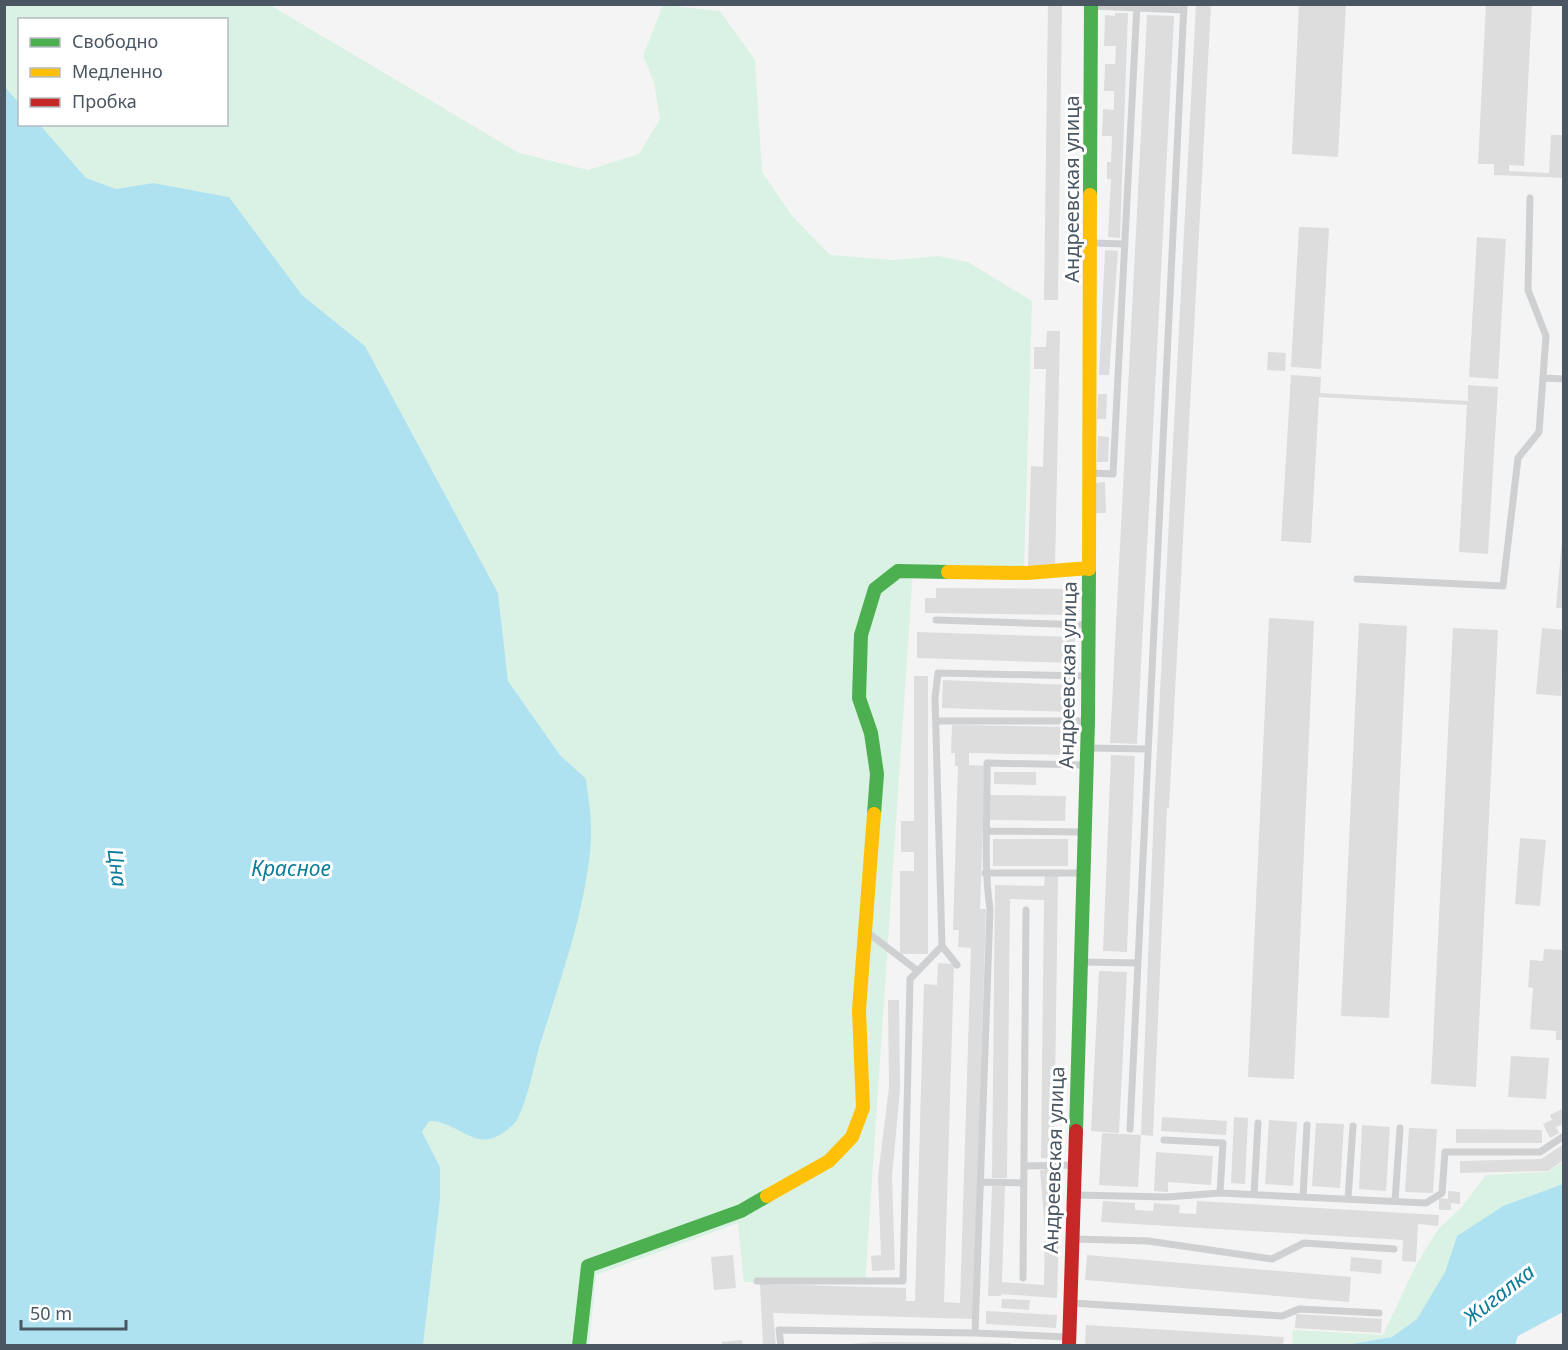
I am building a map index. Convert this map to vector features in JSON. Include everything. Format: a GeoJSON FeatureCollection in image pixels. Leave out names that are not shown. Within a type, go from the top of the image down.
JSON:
{"type":"FeatureCollection","features":[{"type":"Feature","properties":{"kind":"street","name":"Андреевская улица"},"geometry":{"type":"LineString","coordinates":[[1069,1341],[1072,1165],[1088,721],[1092,243],[1091,5]]}},
{"type":"Feature","properties":{"kind":"street"},"geometry":{"type":"LineString","coordinates":[[579,1346],[588,1266],[741,1211],[829,1161],[852,1137],[863,1108],[859,1010],[877,774],[871,733],[860,698],[861,635],[875,589],[898,571],[1027,573],[1089,568]]}},
{"type":"Feature","properties":{"kind":"lane"},"geometry":{"type":"LineString","coordinates":[[1091,5],[1184,7],[1130,1130]]}},
{"type":"Feature","properties":{"kind":"lane"},"geometry":{"type":"LineString","coordinates":[[1089,473],[1113,474],[1137,6]]}},
{"type":"Feature","properties":{"kind":"lane"},"geometry":{"type":"LineString","coordinates":[[1357,579],[1503,586],[1518,458],[1539,432],[1546,336],[1528,290],[1530,198]]}},
{"type":"Feature","properties":{"kind":"lane"},"geometry":{"type":"LineString","coordinates":[[1092,243],[1125,244]]}},
{"type":"Feature","properties":{"kind":"lane"},"geometry":{"type":"LineString","coordinates":[[1543,378],[1563,379]]}},
{"type":"Feature","properties":{"kind":"lane"},"geometry":{"type":"LineString","coordinates":[[936,620],[1088,625]]}},
{"type":"Feature","properties":{"kind":"lane"},"geometry":{"type":"LineString","coordinates":[[957,965],[942,946],[935,698],[938,672],[1088,676]]}},
{"type":"Feature","properties":{"kind":"lane"},"geometry":{"type":"LineString","coordinates":[[936,721],[1088,721]]}},
{"type":"Feature","properties":{"kind":"lane"},"geometry":{"type":"LineString","coordinates":[[1087,748],[1148,749]]}},
{"type":"Feature","properties":{"kind":"lane"},"geometry":{"type":"LineString","coordinates":[[975,1333],[990,909],[985,873],[988,831],[987,763],[1087,765]]}},
{"type":"Feature","properties":{"kind":"lane"},"geometry":{"type":"LineString","coordinates":[[988,831],[1085,832]]}},
{"type":"Feature","properties":{"kind":"lane"},"geometry":{"type":"LineString","coordinates":[[985,873],[1084,873]]}},
{"type":"Feature","properties":{"kind":"lane"},"geometry":{"type":"LineString","coordinates":[[1023,1278],[1026,910]]}},
{"type":"Feature","properties":{"kind":"lane"},"geometry":{"type":"LineString","coordinates":[[865,931],[918,970]]}},
{"type":"Feature","properties":{"kind":"lane"},"geometry":{"type":"LineString","coordinates":[[757,1281],[903,1281],[910,979],[942,946]]}},
{"type":"Feature","properties":{"kind":"lane"},"geometry":{"type":"LineString","coordinates":[[1081,962],[1138,963]]}},
{"type":"Feature","properties":{"kind":"lane"},"geometry":{"type":"LineString","coordinates":[[1254,1195],[1258,1123]]}},
{"type":"Feature","properties":{"kind":"lane"},"geometry":{"type":"LineString","coordinates":[[1303,1197],[1307,1125]]}},
{"type":"Feature","properties":{"kind":"lane"},"geometry":{"type":"LineString","coordinates":[[1348,1199],[1353,1126]]}},
{"type":"Feature","properties":{"kind":"lane"},"geometry":{"type":"LineString","coordinates":[[1395,1201],[1400,1128]]}},
{"type":"Feature","properties":{"kind":"lane"},"geometry":{"type":"LineString","coordinates":[[1072,1194],[1167,1197],[1220,1193],[1426,1203],[1442,1193],[1445,1152],[1540,1152],[1563,1136]]}},
{"type":"Feature","properties":{"kind":"lane"},"geometry":{"type":"LineString","coordinates":[[1164,1140],[1223,1143],[1220,1193]]}},
{"type":"Feature","properties":{"kind":"lane"},"geometry":{"type":"LineString","coordinates":[[1024,1166],[1072,1165]]}},
{"type":"Feature","properties":{"kind":"lane"},"geometry":{"type":"LineString","coordinates":[[982,1182],[1024,1183]]}},
{"type":"Feature","properties":{"kind":"lane"},"geometry":{"type":"LineString","coordinates":[[1071,1239],[1148,1241],[1272,1259],[1304,1243],[1394,1249]]}},
{"type":"Feature","properties":{"kind":"lane"},"geometry":{"type":"LineString","coordinates":[[1070,1303],[1282,1316],[1299,1309],[1379,1313]]}},
{"type":"Feature","properties":{"kind":"lane"},"geometry":{"type":"LineString","coordinates":[[781,1346],[780,1330],[975,1333],[1069,1341]]}},
{"type":"Feature","properties":{"kind":"green space"},"geometry":{"type":"Polygon","coordinates":[[[5,5],[270,5],[519,153],[588,170],[639,154],[660,119],[654,82],[643,56],[663,5],[720,11],[755,60],[762,172],[792,216],[830,255],[894,260],[938,256],[968,262],[1032,301],[1024,569],[913,570],[865,1284],[744,1282],[738,1223],[596,1275],[589,1345],[423,1345],[440,1200],[440,1167],[422,1132],[429,1121],[435,1121],[452,1126],[471,1138],[517,1120],[566,963],[583,890],[591,830],[586,780],[560,755],[508,681],[498,593],[365,346],[302,295],[229,197],[153,183],[116,189],[86,178],[41,126],[228,126],[228,18],[18,18],[18,102],[5,87],[5,5]]]}},
{"type":"Feature","properties":{"kind":"green space"},"geometry":{"type":"Polygon","coordinates":[[[1563,1162],[1563,1184],[1503,1206],[1457,1236],[1445,1272],[1418,1319],[1392,1337],[1346,1345],[1292,1346],[1293,1330],[1383,1335],[1416,1265],[1439,1228],[1461,1208],[1486,1175],[1548,1172],[1563,1162]]]}},
{"type":"Feature","properties":{"kind":"water","name":"Красное"},"geometry":{"type":"Polygon","coordinates":[[[5,87],[18,102],[18,126],[41,126],[86,178],[116,189],[153,183],[229,197],[302,295],[365,346],[498,593],[508,681],[560,755],[586,779],[591,830],[590,856],[580,911],[518,1118],[503,1133],[485,1140],[477,1139],[439,1122],[429,1121],[422,1132],[440,1167],[440,1200],[423,1345],[5,1345],[5,87]]]}},
{"type":"Feature","properties":{"kind":"water","name":"Жигалка"},"geometry":{"type":"Polygon","coordinates":[[[1563,1184],[1563,1312],[1518,1336],[1515,1345],[1346,1345],[1392,1337],[1417,1319],[1445,1272],[1457,1236],[1503,1206],[1563,1184]]]}},
{"type":"Feature","properties":{"kind":"building"},"geometry":{"type":"Polygon","coordinates":[[[1048,4],[1062,4],[1058,300],[1044,300],[1048,4]]]}},
{"type":"Feature","properties":{"kind":"building"},"geometry":{"type":"Polygon","coordinates":[[[1196,4],[1211,4],[1169,808],[1167,808],[1153,1136],[1141,1135],[1154,807],[1196,4]]]}},
{"type":"Feature","properties":{"kind":"building"},"geometry":{"type":"Polygon","coordinates":[[[1299,4],[1346,4],[1338,157],[1292,154],[1299,4]]]}},
{"type":"Feature","properties":{"kind":"building"},"geometry":{"type":"Polygon","coordinates":[[[1486,4],[1532,4],[1524,166],[1509,165],[1509,171],[1549,173],[1551,135],[1564,135],[1564,178],[1494,175],[1494,164],[1478,164],[1486,4]]]}},
{"type":"Feature","properties":{"kind":"building"},"geometry":{"type":"Polygon","coordinates":[[[1115,13],[1128,13],[1120,238],[1108,237],[1111,179],[1107,179],[1107,162],[1111,162],[1112,136],[1102,136],[1103,109],[1114,110],[1114,91],[1104,91],[1105,64],[1115,64],[1116,46],[1104,46],[1105,15],[1115,16],[1115,13]]]}},
{"type":"Feature","properties":{"kind":"building"},"geometry":{"type":"Polygon","coordinates":[[[1147,15],[1174,16],[1137,744],[1110,743],[1147,15]]]}},
{"type":"Feature","properties":{"kind":"building"},"geometry":{"type":"Polygon","coordinates":[[[1299,227],[1329,228],[1321,369],[1291,367],[1299,227]]]}},
{"type":"Feature","properties":{"kind":"building"},"geometry":{"type":"Polygon","coordinates":[[[1477,237],[1506,239],[1498,379],[1469,377],[1477,237]]]}},
{"type":"Feature","properties":{"kind":"building"},"geometry":{"type":"Polygon","coordinates":[[[1105,250],[1118,251],[1109,375],[1099,375],[1105,250]]]}},
{"type":"Feature","properties":{"kind":"building"},"geometry":{"type":"Polygon","coordinates":[[[1047,331],[1060,331],[1055,567],[1028,566],[1031,466],[1043,467],[1046,369],[1034,369],[1034,347],[1046,347],[1047,331]]]}},
{"type":"Feature","properties":{"kind":"building"},"geometry":{"type":"Polygon","coordinates":[[[1268,352],[1286,353],[1285,371],[1267,370],[1268,352]]]}},
{"type":"Feature","properties":{"kind":"building"},"geometry":{"type":"Polygon","coordinates":[[[1291,375],[1321,377],[1320,393],[1468,401],[1468,385],[1498,387],[1488,554],[1459,552],[1467,405],[1319,397],[1311,543],[1281,541],[1291,375]]]}},
{"type":"Feature","properties":{"kind":"building"},"geometry":{"type":"Polygon","coordinates":[[[1098,394],[1107,394],[1106,419],[1097,419],[1098,394]]]}},
{"type":"Feature","properties":{"kind":"building"},"geometry":{"type":"Polygon","coordinates":[[[1098,436],[1109,437],[1108,462],[1097,462],[1098,436]]]}},
{"type":"Feature","properties":{"kind":"building"},"geometry":{"type":"Polygon","coordinates":[[[1105,482],[1106,513],[1095,513],[1094,483],[1105,482]]]}},
{"type":"Feature","properties":{"kind":"building"},"geometry":{"type":"Polygon","coordinates":[[[1562,540],[1564,540],[1564,608],[1556,608],[1562,540]]]}},
{"type":"Feature","properties":{"kind":"building"},"geometry":{"type":"Polygon","coordinates":[[[936,588],[1075,589],[1075,615],[925,613],[925,598],[936,598],[936,588]]]}},
{"type":"Feature","properties":{"kind":"building"},"geometry":{"type":"Polygon","coordinates":[[[1269,618],[1314,621],[1294,1079],[1248,1077],[1269,618]]]}},
{"type":"Feature","properties":{"kind":"building"},"geometry":{"type":"Polygon","coordinates":[[[1359,623],[1407,626],[1389,1018],[1341,1016],[1359,623]]]}},
{"type":"Feature","properties":{"kind":"building"},"geometry":{"type":"Polygon","coordinates":[[[1453,628],[1498,630],[1476,1087],[1431,1084],[1453,628]]]}},
{"type":"Feature","properties":{"kind":"building"},"geometry":{"type":"Polygon","coordinates":[[[1542,628],[1564,630],[1561,696],[1536,694],[1542,628]]]}},
{"type":"Feature","properties":{"kind":"building"},"geometry":{"type":"Polygon","coordinates":[[[917,632],[1075,637],[1074,663],[917,658],[917,632]]]}},
{"type":"Feature","properties":{"kind":"building"},"geometry":{"type":"Polygon","coordinates":[[[914,676],[928,676],[928,954],[900,954],[900,871],[914,871],[914,852],[901,852],[901,821],[914,821],[914,676]]]}},
{"type":"Feature","properties":{"kind":"building"},"geometry":{"type":"Polygon","coordinates":[[[943,680],[1071,685],[1070,712],[942,708],[943,680]]]}},
{"type":"Feature","properties":{"kind":"building"},"geometry":{"type":"Polygon","coordinates":[[[952,725],[1075,727],[1074,755],[969,753],[969,765],[985,766],[980,909],[986,909],[973,1319],[773,1313],[776,1346],[763,1346],[760,1284],[906,1288],[906,1301],[915,1301],[924,984],[937,985],[938,963],[954,964],[944,1302],[960,1303],[971,948],[958,947],[959,930],[953,930],[958,766],[955,766],[955,753],[951,753],[952,725]]]}},
{"type":"Feature","properties":{"kind":"building"},"geometry":{"type":"Polygon","coordinates":[[[1111,755],[1135,756],[1127,952],[1103,951],[1111,755]]]}},
{"type":"Feature","properties":{"kind":"building"},"geometry":{"type":"Polygon","coordinates":[[[994,772],[1036,772],[1036,785],[994,784],[994,772]]]}},
{"type":"Feature","properties":{"kind":"building"},"geometry":{"type":"Polygon","coordinates":[[[990,795],[1066,796],[1065,821],[990,820],[990,795]]]}},
{"type":"Feature","properties":{"kind":"building"},"geometry":{"type":"Polygon","coordinates":[[[1520,838],[1546,840],[1540,906],[1515,904],[1520,838]]]}},
{"type":"Feature","properties":{"kind":"building"},"geometry":{"type":"Polygon","coordinates":[[[993,839],[1068,839],[1068,866],[993,866],[993,839]]]}},
{"type":"Feature","properties":{"kind":"building"},"geometry":{"type":"Polygon","coordinates":[[[1045,876],[1058,876],[1054,1159],[1041,1158],[1044,900],[1010,899],[1007,1178],[992,1178],[995,885],[1044,886],[1045,876]]]}},
{"type":"Feature","properties":{"kind":"building"},"geometry":{"type":"Polygon","coordinates":[[[1544,949],[1564,950],[1564,1040],[1556,1040],[1556,1031],[1530,1029],[1533,988],[1528,987],[1530,960],[1543,961],[1544,949]]]}},
{"type":"Feature","properties":{"kind":"building"},"geometry":{"type":"Polygon","coordinates":[[[1099,971],[1127,972],[1119,1133],[1091,1131],[1099,971]]]}},
{"type":"Feature","properties":{"kind":"building"},"geometry":{"type":"Polygon","coordinates":[[[888,1000],[899,1000],[900,1090],[892,1176],[895,1270],[872,1271],[871,1256],[881,1255],[878,1176],[889,1088],[888,1000]]]}},
{"type":"Feature","properties":{"kind":"building"},"geometry":{"type":"Polygon","coordinates":[[[1511,1056],[1549,1058],[1546,1099],[1508,1097],[1511,1056]]]}},
{"type":"Feature","properties":{"kind":"building"},"geometry":{"type":"Polygon","coordinates":[[[1564,1108],[1564,1124],[1556,1127],[1559,1133],[1550,1138],[1543,1124],[1552,1120],[1550,1115],[1564,1108]]]}},
{"type":"Feature","properties":{"kind":"building"},"geometry":{"type":"Polygon","coordinates":[[[1162,1117],[1227,1121],[1226,1135],[1161,1131],[1162,1117]]]}},
{"type":"Feature","properties":{"kind":"building"},"geometry":{"type":"Polygon","coordinates":[[[1234,1117],[1248,1118],[1245,1184],[1231,1183],[1234,1117]]]}},
{"type":"Feature","properties":{"kind":"building"},"geometry":{"type":"Polygon","coordinates":[[[1269,1120],[1297,1122],[1293,1186],[1265,1184],[1269,1120]]]}},
{"type":"Feature","properties":{"kind":"building"},"geometry":{"type":"Polygon","coordinates":[[[1316,1123],[1344,1124],[1340,1188],[1312,1186],[1316,1123]]]}},
{"type":"Feature","properties":{"kind":"building"},"geometry":{"type":"Polygon","coordinates":[[[1362,1125],[1390,1127],[1386,1191],[1359,1189],[1362,1125]]]}},
{"type":"Feature","properties":{"kind":"building"},"geometry":{"type":"Polygon","coordinates":[[[1409,1128],[1437,1129],[1433,1193],[1405,1192],[1409,1128]]]}},
{"type":"Feature","properties":{"kind":"building"},"geometry":{"type":"Polygon","coordinates":[[[1456,1129],[1542,1130],[1542,1143],[1456,1143],[1456,1129]]]}},
{"type":"Feature","properties":{"kind":"building"},"geometry":{"type":"Polygon","coordinates":[[[1102,1133],[1141,1135],[1138,1187],[1099,1185],[1102,1133]]]}},
{"type":"Feature","properties":{"kind":"building"},"geometry":{"type":"Polygon","coordinates":[[[1564,1144],[1564,1160],[1548,1171],[1460,1173],[1460,1161],[1541,1159],[1564,1144]]]}},
{"type":"Feature","properties":{"kind":"building"},"geometry":{"type":"Polygon","coordinates":[[[1156,1152],[1213,1156],[1211,1185],[1168,1182],[1168,1192],[1154,1191],[1156,1152]]]}},
{"type":"Feature","properties":{"kind":"building"},"geometry":{"type":"Polygon","coordinates":[[[1053,1168],[1059,1230],[1057,1298],[1001,1294],[1001,1296],[988,1296],[992,1186],[1005,1186],[1002,1282],[1044,1285],[1045,1231],[1040,1170],[1053,1168]]]}},
{"type":"Feature","properties":{"kind":"building"},"geometry":{"type":"Polygon","coordinates":[[[1448,1191],[1460,1192],[1460,1204],[1451,1203],[1451,1210],[1439,1210],[1439,1198],[1448,1199],[1448,1191]]]}},
{"type":"Feature","properties":{"kind":"building"},"geometry":{"type":"Polygon","coordinates":[[[1103,1201],[1135,1203],[1135,1210],[1153,1211],[1154,1203],[1180,1205],[1179,1213],[1196,1214],[1197,1201],[1439,1215],[1438,1226],[1418,1224],[1416,1262],[1402,1261],[1403,1240],[1101,1222],[1103,1201]]]}},
{"type":"Feature","properties":{"kind":"building"},"geometry":{"type":"Polygon","coordinates":[[[733,1255],[736,1288],[714,1290],[711,1257],[733,1255]]]}},
{"type":"Feature","properties":{"kind":"building"},"geometry":{"type":"Polygon","coordinates":[[[1087,1255],[1351,1277],[1349,1302],[1085,1280],[1087,1255]]]}},
{"type":"Feature","properties":{"kind":"building"},"geometry":{"type":"Polygon","coordinates":[[[1351,1257],[1382,1260],[1381,1274],[1350,1271],[1351,1257]]]}},
{"type":"Feature","properties":{"kind":"building"},"geometry":{"type":"Polygon","coordinates":[[[1002,1299],[1030,1300],[1029,1310],[1001,1308],[1002,1299]]]}},
{"type":"Feature","properties":{"kind":"building"},"geometry":{"type":"Polygon","coordinates":[[[986,1311],[1057,1315],[1056,1328],[986,1324],[986,1311]]]}},
{"type":"Feature","properties":{"kind":"building"},"geometry":{"type":"Polygon","coordinates":[[[1296,1314],[1382,1319],[1381,1333],[1295,1328],[1296,1314]]]}},
{"type":"Feature","properties":{"kind":"building"},"geometry":{"type":"Polygon","coordinates":[[[1086,1325],[1284,1337],[1283,1346],[1085,1346],[1086,1325]]]}},
{"type":"Feature","properties":{"kind":"building"},"geometry":{"type":"Polygon","coordinates":[[[742,1340],[743,1346],[722,1346],[722,1342],[742,1340]]]}},
{"type":"Feature","properties":{"kind":"building"},"geometry":{"type":"Polygon","coordinates":[[[878,1342],[1011,1343],[1011,1346],[816,1346],[878,1342]]]}},
{"type":"Feature","properties":{"kind":"traffic: fast"},"geometry":{"type":"LineString","coordinates":[[1090,195],[1091,4]]}},
{"type":"Feature","properties":{"kind":"traffic: fast"},"geometry":{"type":"LineString","coordinates":[[1076,1131],[1088,721],[1089,569]]}},
{"type":"Feature","properties":{"kind":"traffic: fast"},"geometry":{"type":"LineString","coordinates":[[874,814],[877,774],[871,733],[859,698],[861,635],[875,589],[898,571],[948,572]]}},
{"type":"Feature","properties":{"kind":"traffic: fast"},"geometry":{"type":"LineString","coordinates":[[579,1346],[588,1266],[741,1211],[767,1196]]}},
{"type":"Feature","properties":{"kind":"traffic: slow"},"geometry":{"type":"LineString","coordinates":[[1089,569],[1090,195]]}},
{"type":"Feature","properties":{"kind":"traffic: slow"},"geometry":{"type":"LineString","coordinates":[[948,572],[1027,573],[1089,568]]}},
{"type":"Feature","properties":{"kind":"traffic: slow"},"geometry":{"type":"LineString","coordinates":[[767,1196],[829,1161],[852,1137],[863,1108],[859,1010],[874,814]]}},
{"type":"Feature","properties":{"kind":"traffic: jam"},"geometry":{"type":"LineString","coordinates":[[1069,1346],[1076,1131]]}},
{"type":"Feature","properties":{"kind":"water label","name":"Цна"},"geometry":{"type":"Point","coordinates":[117,868]}}]}
